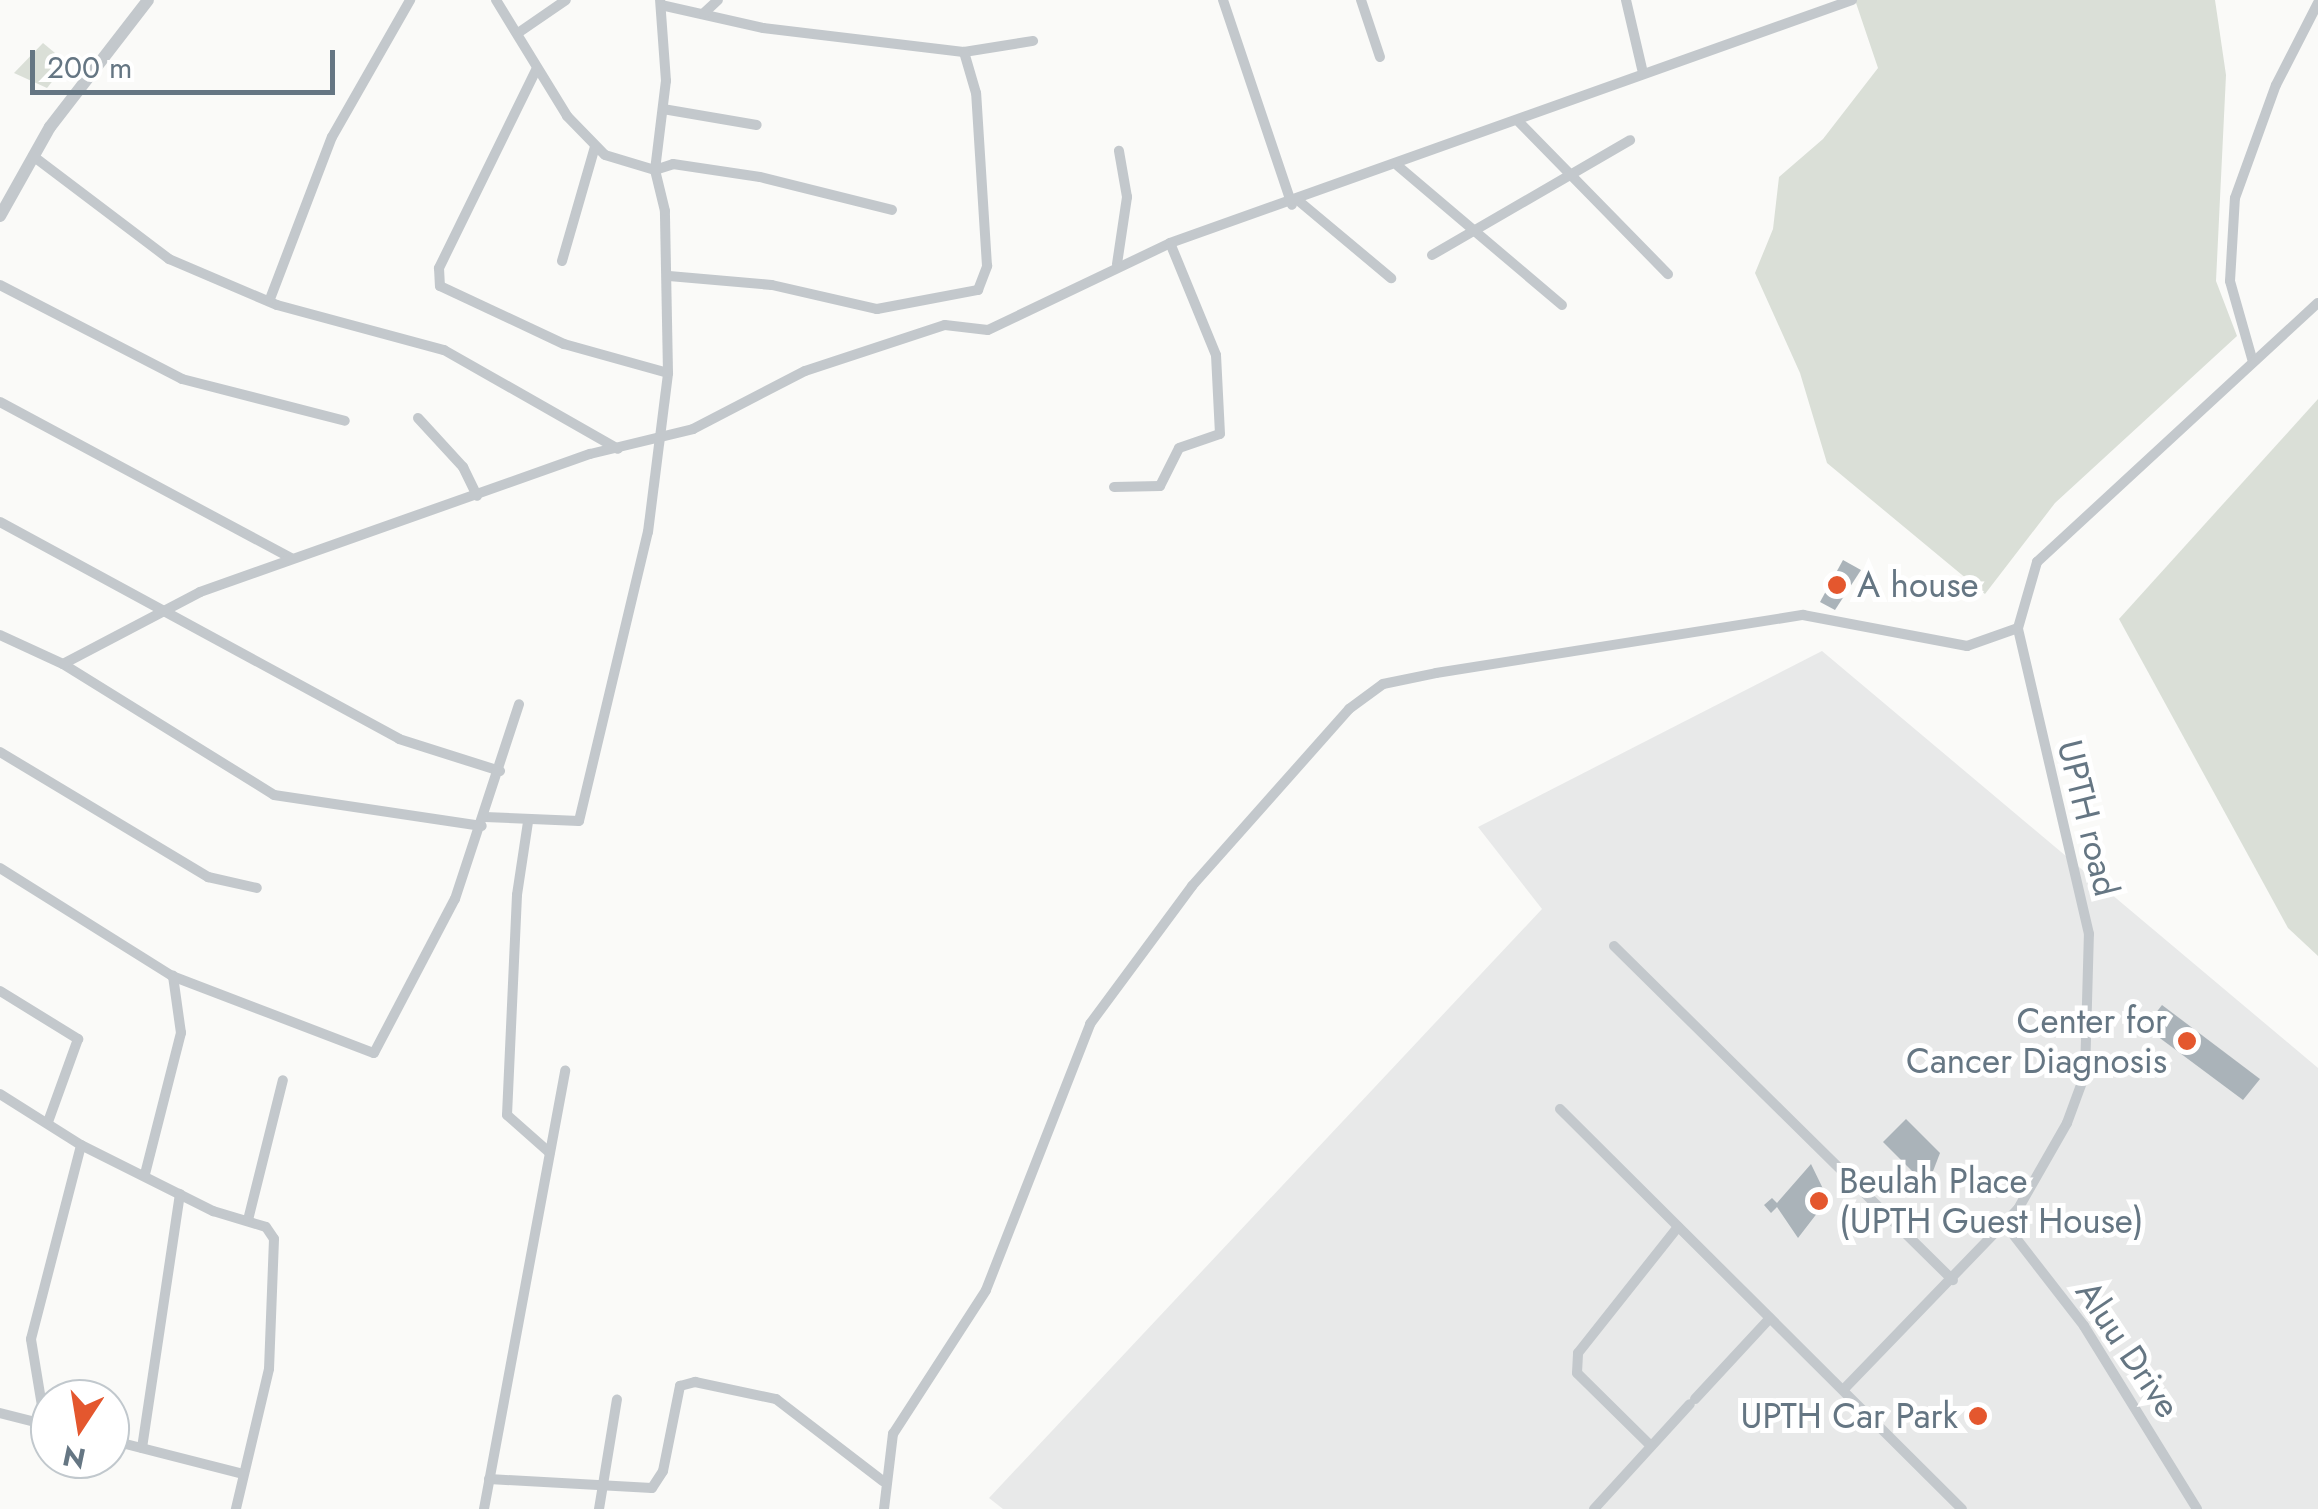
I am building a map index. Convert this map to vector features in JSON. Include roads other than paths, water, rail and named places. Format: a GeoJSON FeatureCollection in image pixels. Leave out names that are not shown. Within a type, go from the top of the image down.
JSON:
{"type":"FeatureCollection","features":[{"type":"Feature","properties":{"kind":"street"},"geometry":{"type":"LineString","coordinates":[[1,213],[32,156],[148,0]]}},
{"type":"Feature","properties":{"kind":"street"},"geometry":{"type":"LineString","coordinates":[[270,299],[332,137],[410,0]]}},
{"type":"Feature","properties":{"kind":"street"},"geometry":{"type":"LineString","coordinates":[[496,0],[537,68],[595,146],[655,170],[672,164],[760,178],[892,210]]}},
{"type":"Feature","properties":{"kind":"street"},"geometry":{"type":"LineString","coordinates":[[518,33],[566,0]]}},
{"type":"Feature","properties":{"kind":"street"},"geometry":{"type":"LineString","coordinates":[[704,13],[718,0]]}},
{"type":"Feature","properties":{"kind":"street"},"geometry":{"type":"LineString","coordinates":[[1223,0],[1296,204],[1391,278]]}},
{"type":"Feature","properties":{"kind":"street"},"geometry":{"type":"LineString","coordinates":[[1362,0],[1380,57]]}},
{"type":"Feature","properties":{"kind":"street"},"geometry":{"type":"LineString","coordinates":[[1626,0],[1642,69]]}},
{"type":"Feature","properties":{"kind":"street"},"geometry":{"type":"LineString","coordinates":[[63,664],[172,609],[291,558],[722,416],[805,371],[945,325],[988,330],[1117,264],[1170,243],[1296,204],[1519,122],[1642,69],[1852,0]]}},
{"type":"Feature","properties":{"kind":"street"},"geometry":{"type":"LineString","coordinates":[[0,635],[63,664],[274,794],[483,822],[579,820],[648,532],[662,435],[668,373],[668,276],[655,170],[663,109],[660,3],[763,28],[964,52],[1033,41]]}},
{"type":"Feature","properties":{"kind":"street"},"geometry":{"type":"LineString","coordinates":[[2253,362],[2230,281],[2235,198],[2276,85],[2318,3]]}},
{"type":"Feature","properties":{"kind":"street"},"geometry":{"type":"LineString","coordinates":[[668,276],[772,285],[877,309],[978,290],[987,266],[976,93],[964,52]]}},
{"type":"Feature","properties":{"kind":"street"},"geometry":{"type":"LineString","coordinates":[[537,68],[439,268],[440,286],[564,344],[668,373]]}},
{"type":"Feature","properties":{"kind":"street"},"geometry":{"type":"LineString","coordinates":[[663,109],[757,125]]}},
{"type":"Feature","properties":{"kind":"street"},"geometry":{"type":"LineString","coordinates":[[1519,122],[1668,274]]}},
{"type":"Feature","properties":{"kind":"street"},"geometry":{"type":"LineString","coordinates":[[1432,256],[1630,140]]}},
{"type":"Feature","properties":{"kind":"street"},"geometry":{"type":"LineString","coordinates":[[562,261],[595,146]]}},
{"type":"Feature","properties":{"kind":"street"},"geometry":{"type":"LineString","coordinates":[[1117,264],[1127,197],[1119,151]]}},
{"type":"Feature","properties":{"kind":"street"},"geometry":{"type":"LineString","coordinates":[[32,156],[132,238],[270,299],[444,350],[618,449]]}},
{"type":"Feature","properties":{"kind":"street"},"geometry":{"type":"LineString","coordinates":[[1398,166],[1478,228],[1562,306]]}},
{"type":"Feature","properties":{"kind":"street"},"geometry":{"type":"LineString","coordinates":[[1114,486],[1160,486],[1179,448],[1220,434],[1216,355],[1170,243]]}},
{"type":"Feature","properties":{"kind":"street"},"geometry":{"type":"LineString","coordinates":[[0,285],[182,380],[345,422]]}},
{"type":"Feature","properties":{"kind":"street","name":"UPTH road"},"geometry":{"type":"LineString","coordinates":[[1845,1388],[2005,1224],[2073,1106],[2084,1074],[2093,980],[2018,628],[2037,562],[2318,303]]}},
{"type":"Feature","properties":{"kind":"street"},"geometry":{"type":"LineString","coordinates":[[0,402],[291,558]]}},
{"type":"Feature","properties":{"kind":"street"},"geometry":{"type":"LineString","coordinates":[[418,418],[463,466],[477,496]]}},
{"type":"Feature","properties":{"kind":"street"},"geometry":{"type":"LineString","coordinates":[[0,522],[172,609],[399,739],[500,771]]}},
{"type":"Feature","properties":{"kind":"street"},"geometry":{"type":"LineString","coordinates":[[884,1509],[884,1480],[906,1405],[964,1334],[986,1290],[1090,1024],[1192,886],[1360,701],[1382,684],[1436,673],[1803,615],[1967,646],[2018,628]]}},
{"type":"Feature","properties":{"kind":"street"},"geometry":{"type":"LineString","coordinates":[[0,868],[172,976],[374,1053],[433,952],[483,822],[519,704]]}},
{"type":"Feature","properties":{"kind":"street"},"geometry":{"type":"LineString","coordinates":[[0,752],[208,877],[257,888]]}},
{"type":"Feature","properties":{"kind":"street"},"geometry":{"type":"LineString","coordinates":[[528,822],[517,895],[507,1115],[550,1153]]}},
{"type":"Feature","properties":{"kind":"street"},"geometry":{"type":"LineString","coordinates":[[1614,946],[1953,1280]]}},
{"type":"Feature","properties":{"kind":"street"},"geometry":{"type":"LineString","coordinates":[[145,1174],[180,1033],[172,976]]}},
{"type":"Feature","properties":{"kind":"street"},"geometry":{"type":"LineString","coordinates":[[0,992],[78,1039],[48,1122]]}},
{"type":"Feature","properties":{"kind":"street"},"geometry":{"type":"LineString","coordinates":[[484,1509],[565,1070]]}},
{"type":"Feature","properties":{"kind":"street"},"geometry":{"type":"LineString","coordinates":[[248,1220],[282,1080]]}},
{"type":"Feature","properties":{"kind":"street"},"geometry":{"type":"LineString","coordinates":[[0,1094],[81,1145],[180,1194],[248,1220],[274,1239],[277,1298],[236,1509]]}},
{"type":"Feature","properties":{"kind":"street"},"geometry":{"type":"LineString","coordinates":[[1560,1109],[1845,1388],[1962,1509]]}},
{"type":"Feature","properties":{"kind":"street"},"geometry":{"type":"LineString","coordinates":[[39,1379],[32,1339],[81,1145]]}},
{"type":"Feature","properties":{"kind":"street"},"geometry":{"type":"LineString","coordinates":[[142,1448],[180,1194]]}},
{"type":"Feature","properties":{"kind":"street","name":"Aluu Drive"},"geometry":{"type":"LineString","coordinates":[[2005,1224],[2084,1326],[2198,1509]]}},
{"type":"Feature","properties":{"kind":"street"},"geometry":{"type":"LineString","coordinates":[[1650,1444],[1577,1372],[1578,1354],[1678,1227]]}},
{"type":"Feature","properties":{"kind":"street"},"geometry":{"type":"LineString","coordinates":[[1594,1509],[1770,1318]]}},
{"type":"Feature","properties":{"kind":"street"},"geometry":{"type":"LineString","coordinates":[[489,1479],[602,1489],[656,1484],[680,1386],[695,1382],[776,1399],[884,1480]]}},
{"type":"Feature","properties":{"kind":"street"},"geometry":{"type":"LineString","coordinates":[[598,1509],[616,1399]]}},
{"type":"Feature","properties":{"kind":"street"},"geometry":{"type":"LineString","coordinates":[[0,1412],[30,1420]]}},
{"type":"Feature","properties":{"kind":"street"},"geometry":{"type":"LineString","coordinates":[[130,1445],[243,1474]]}},
{"type":"Feature","properties":{"kind":"place","name":"A house"},"geometry":{"type":"Point","coordinates":[1837,585]}},
{"type":"Feature","properties":{"kind":"place","name":"Center for Cancer Diagnosis"},"geometry":{"type":"Point","coordinates":[2187,1041]}},
{"type":"Feature","properties":{"kind":"place","name":"Beulah Place (UPTH Guest House)"},"geometry":{"type":"Point","coordinates":[1819,1201]}},
{"type":"Feature","properties":{"kind":"place","name":"UPTH Car Park"},"geometry":{"type":"Point","coordinates":[1978,1416]}}]}
